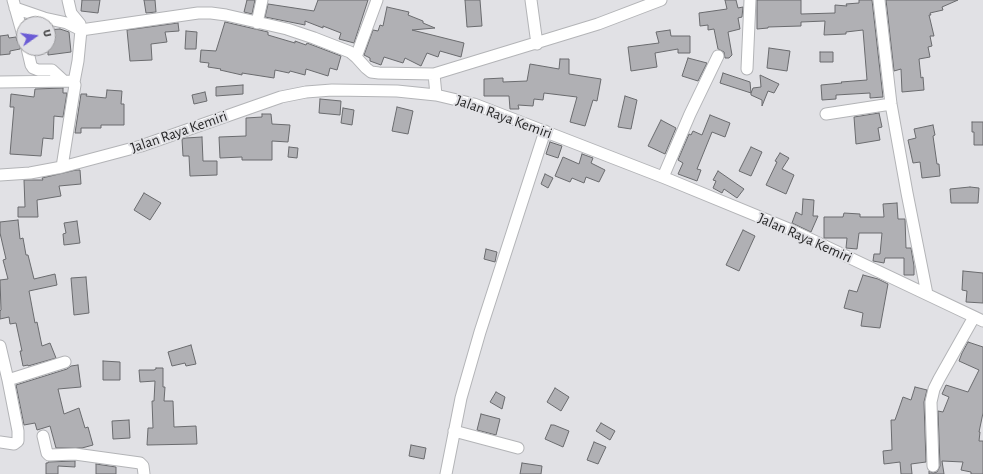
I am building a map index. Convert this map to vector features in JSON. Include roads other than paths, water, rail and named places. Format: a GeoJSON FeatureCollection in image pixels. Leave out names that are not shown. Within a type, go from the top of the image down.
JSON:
{"type":"FeatureCollection","features":[{"type":"Feature","properties":{"kind":"street"},"geometry":{"type":"LineString","coordinates":[[68,0],[71,13],[80,24],[81,30],[78,61],[69,82]]}},
{"type":"Feature","properties":{"kind":"street"},"geometry":{"type":"LineString","coordinates":[[256,23],[262,0]]}},
{"type":"Feature","properties":{"kind":"street"},"geometry":{"type":"LineString","coordinates":[[356,57],[377,0]]}},
{"type":"Feature","properties":{"kind":"street"},"geometry":{"type":"LineString","coordinates":[[531,0],[536,44]]}},
{"type":"Feature","properties":{"kind":"street"},"geometry":{"type":"LineString","coordinates":[[14,4],[44,18],[67,23],[81,30],[198,14],[226,15],[256,23],[271,25],[308,36],[350,52],[371,72],[435,83],[536,44],[598,24],[661,0]]}},
{"type":"Feature","properties":{"kind":"street"},"geometry":{"type":"LineString","coordinates":[[748,69],[750,0]]}},
{"type":"Feature","properties":{"kind":"street"},"geometry":{"type":"LineString","coordinates":[[879,0],[891,104],[907,193],[928,294]]}},
{"type":"Feature","properties":{"kind":"street"},"geometry":{"type":"LineString","coordinates":[[14,4],[17,16]]}},
{"type":"Feature","properties":{"kind":"street"},"geometry":{"type":"LineString","coordinates":[[28,56],[33,68],[38,70],[52,70],[75,85],[62,166]]}},
{"type":"Feature","properties":{"kind":"street"},"geometry":{"type":"LineString","coordinates":[[663,177],[690,114],[718,56]]}},
{"type":"Feature","properties":{"kind":"street"},"geometry":{"type":"LineString","coordinates":[[0,82],[69,82]]}},
{"type":"Feature","properties":{"kind":"street","name":"Jalan Raya Kemiri"},"geometry":{"type":"LineString","coordinates":[[0,175],[30,173],[141,146],[281,96],[332,90],[398,91],[435,83],[474,104],[663,177],[789,229],[979,319]]}},
{"type":"Feature","properties":{"kind":"street"},"geometry":{"type":"LineString","coordinates":[[826,114],[891,104]]}},
{"type":"Feature","properties":{"kind":"street"},"geometry":{"type":"LineString","coordinates":[[446,474],[461,398],[480,332],[545,131]]}},
{"type":"Feature","properties":{"kind":"street"},"geometry":{"type":"LineString","coordinates":[[933,466],[931,402],[934,389],[939,379],[979,319]]}},
{"type":"Feature","properties":{"kind":"street"},"geometry":{"type":"LineString","coordinates":[[0,346],[18,431],[18,441],[14,444],[0,442]]}},
{"type":"Feature","properties":{"kind":"street"},"geometry":{"type":"LineString","coordinates":[[8,380],[65,362]]}},
{"type":"Feature","properties":{"kind":"street"},"geometry":{"type":"LineString","coordinates":[[454,431],[518,448]]}},
{"type":"Feature","properties":{"kind":"street"},"geometry":{"type":"LineString","coordinates":[[42,436],[49,455],[75,454],[140,463],[143,466],[144,474]]}}]}
